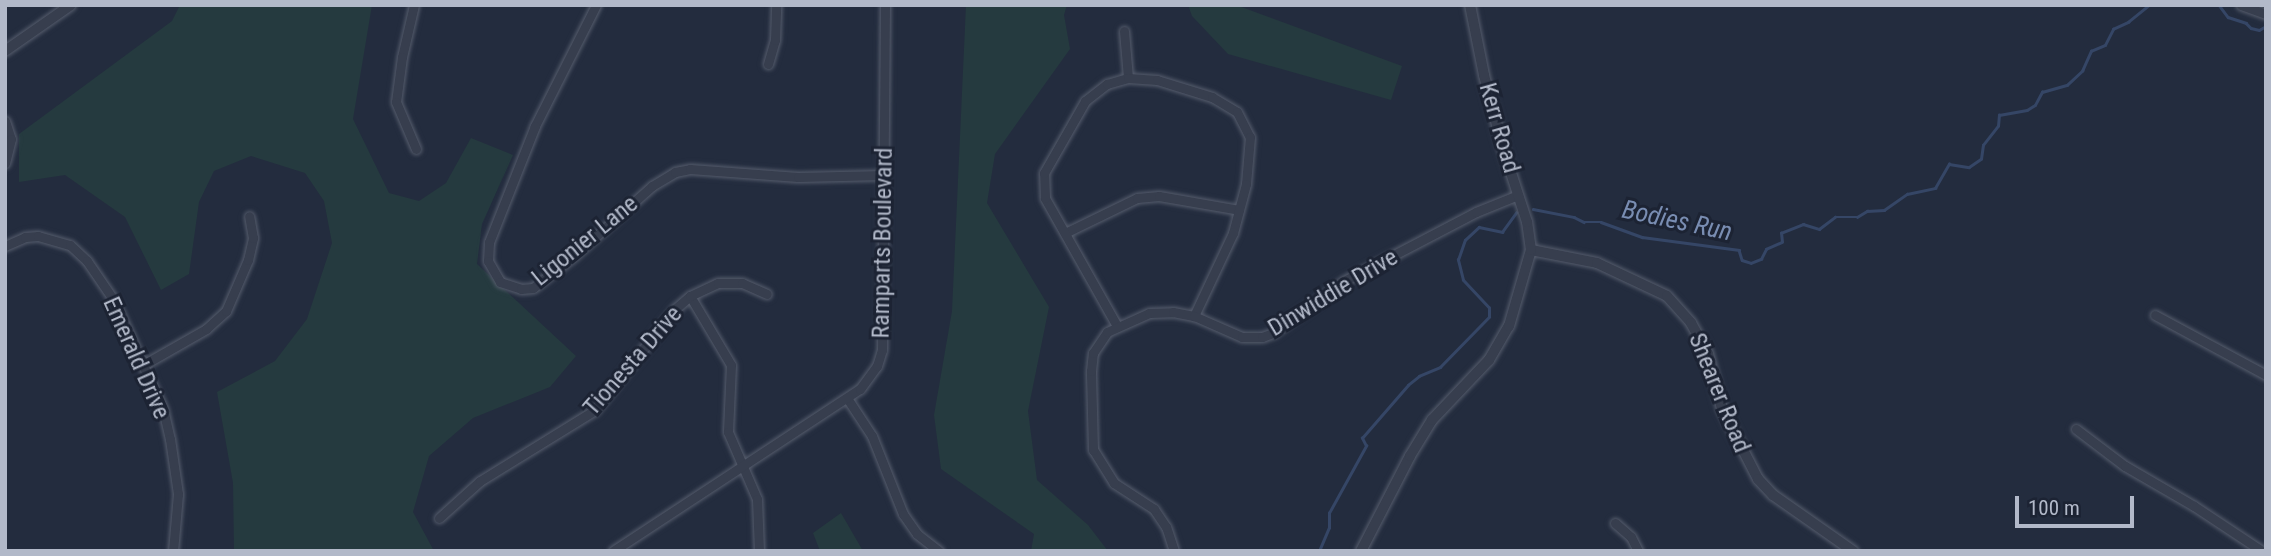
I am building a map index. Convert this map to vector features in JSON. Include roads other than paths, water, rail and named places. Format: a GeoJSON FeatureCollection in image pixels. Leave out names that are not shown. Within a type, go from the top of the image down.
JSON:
{"type":"FeatureCollection","features":[{"type":"Feature","properties":{"kind":"street"},"geometry":{"type":"LineString","coordinates":[[5,51],[71,5]]}},
{"type":"Feature","properties":{"kind":"street"},"geometry":{"type":"LineString","coordinates":[[414,5],[402,57],[396,102],[416,149]]}},
{"type":"Feature","properties":{"kind":"street","name":"Ligonier Lane"},"geometry":{"type":"LineString","coordinates":[[596,5],[535,126],[489,242],[488,261],[500,282],[521,289],[533,288],[576,254],[652,186],[675,172],[690,169],[798,177],[884,175]]}},
{"type":"Feature","properties":{"kind":"street"},"geometry":{"type":"LineString","coordinates":[[768,64],[775,40],[776,5]]}},
{"type":"Feature","properties":{"kind":"street","name":"Ramparts Boulevard"},"geometry":{"type":"LineString","coordinates":[[613,551],[847,398],[872,376],[882,350],[885,5]]}},
{"type":"Feature","properties":{"kind":"street","name":"Kerr Road"},"geometry":{"type":"LineString","coordinates":[[1470,5],[1484,75],[1527,222],[1531,250]]}},
{"type":"Feature","properties":{"kind":"street"},"geometry":{"type":"LineString","coordinates":[[2241,5],[2266,14]]}},
{"type":"Feature","properties":{"kind":"street"},"geometry":{"type":"LineString","coordinates":[[1124,31],[1128,78]]}},
{"type":"Feature","properties":{"kind":"street"},"geometry":{"type":"LineString","coordinates":[[1116,326],[1045,198],[1044,173],[1050,158],[1085,101],[1107,85],[1128,78],[1157,80],[1212,97],[1237,112],[1250,137],[1250,158],[1233,233],[1194,316]]}},
{"type":"Feature","properties":{"kind":"street"},"geometry":{"type":"LineString","coordinates":[[5,121],[11,139],[5,163]]}},
{"type":"Feature","properties":{"kind":"street","name":"Dinwiddie Drive"},"geometry":{"type":"LineString","coordinates":[[1174,551],[1166,527],[1154,509],[1115,483],[1102,468],[1093,450],[1093,353],[1107,332],[1149,313],[1173,312],[1194,316],[1231,333],[1262,337],[1273,333],[1344,281],[1476,212],[1518,195]]}},
{"type":"Feature","properties":{"kind":"street"},"geometry":{"type":"LineString","coordinates":[[1065,233],[1137,198],[1159,196],[1188,199],[1239,210]]}},
{"type":"Feature","properties":{"kind":"street"},"geometry":{"type":"LineString","coordinates":[[143,365],[206,329],[226,311],[248,260],[253,238],[249,216]]}},
{"type":"Feature","properties":{"kind":"street","name":"Emerald Drive"},"geometry":{"type":"LineString","coordinates":[[5,246],[25,237],[48,237],[79,252],[113,299],[163,409],[178,494],[173,551]]}},
{"type":"Feature","properties":{"kind":"street"},"geometry":{"type":"LineString","coordinates":[[1361,551],[1410,456],[1432,420],[1489,360],[1509,327],[1531,250]]}},
{"type":"Feature","properties":{"kind":"street","name":"Shearer Road"},"geometry":{"type":"LineString","coordinates":[[1531,250],[1597,263],[1667,296],[1691,323],[1708,354],[1721,409],[1758,480],[1773,495],[1852,550]]}},
{"type":"Feature","properties":{"kind":"street","name":"Tionesta Drive"},"geometry":{"type":"LineString","coordinates":[[439,518],[489,475],[595,410],[675,309],[690,296],[718,283],[742,283],[767,294]]}},
{"type":"Feature","properties":{"kind":"street"},"geometry":{"type":"LineString","coordinates":[[690,296],[731,365],[726,422],[757,499],[758,551]]}},
{"type":"Feature","properties":{"kind":"street"},"geometry":{"type":"LineString","coordinates":[[2155,315],[2266,375]]}},
{"type":"Feature","properties":{"kind":"street"},"geometry":{"type":"LineString","coordinates":[[847,398],[872,436],[903,514],[917,534],[939,551]]}},
{"type":"Feature","properties":{"kind":"street"},"geometry":{"type":"LineString","coordinates":[[2076,429],[2124,466],[2194,506],[2262,551]]}},
{"type":"Feature","properties":{"kind":"street"},"geometry":{"type":"LineString","coordinates":[[1615,523],[1631,537],[1638,551]]}},
{"type":"Feature","properties":{"kind":"waterway","name":"Bodies Run"},"geometry":{"type":"LineString","coordinates":[[1533,209],[1574,217],[1584,222],[1601,222],[1642,237],[1739,250],[1742,260],[1751,263],[1761,259],[1766,249],[1782,242],[1781,233],[1803,224],[1819,229],[1835,217],[1857,217],[1867,211],[1884,210],[1907,194],[1935,188],[1949,164],[1969,167],[1981,159],[1983,145],[1998,126],[1999,115],[2027,110],[2035,105],[2042,92],[2067,85],[2082,71],[2091,51],[2105,45],[2113,29],[2128,22],[2149,5]]}},
{"type":"Feature","properties":{"kind":"waterway","name":"Bodies Run"},"geometry":{"type":"LineString","coordinates":[[2219,5],[2228,17],[2246,23],[2251,28],[2259,30],[2266,26]]}},
{"type":"Feature","properties":{"kind":"waterway","name":"Bodies Run"},"geometry":{"type":"LineString","coordinates":[[1319,551],[1329,528],[1329,513],[1366,446],[1362,438],[1408,385],[1419,376],[1440,367],[1489,317],[1489,308],[1463,280],[1458,260],[1465,240],[1479,227],[1502,232],[1516,213]]}}]}
